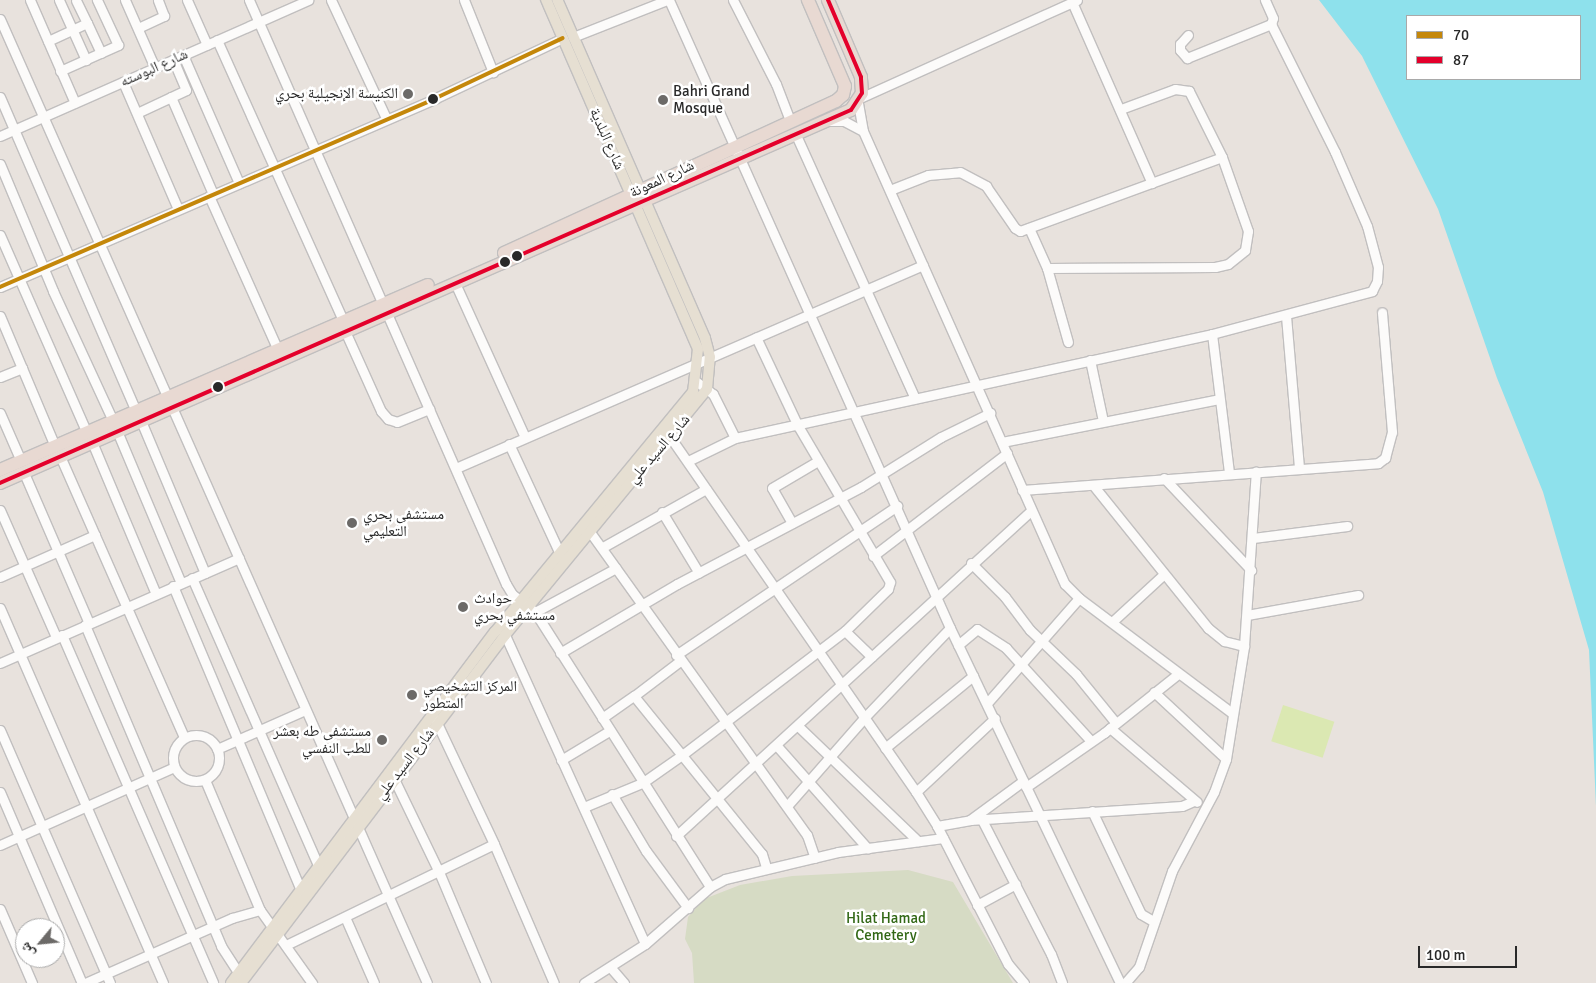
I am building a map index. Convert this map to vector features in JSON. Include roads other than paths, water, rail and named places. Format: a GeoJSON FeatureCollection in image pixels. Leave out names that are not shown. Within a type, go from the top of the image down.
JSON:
{"type":"FeatureCollection","features":[{"type":"Feature","properties":{"kind":"highway","name":"شارع المعونة"},"geometry":{"type":"LineString","coordinates":[[386,308],[455,283],[638,197],[734,146],[836,101],[845,91],[843,78],[808,0]]}},
{"type":"Feature","properties":{"kind":"highway"},"geometry":{"type":"LineString","coordinates":[[828,0],[861,77],[859,101]]}},
{"type":"Feature","properties":{"kind":"highway","name":"شارع المعونة"},"geometry":{"type":"LineString","coordinates":[[0,483],[22,467],[89,437],[638,197],[740,159],[796,135],[851,110],[859,101]]}},
{"type":"Feature","properties":{"kind":"highway","name":"شارع المعونة"},"geometry":{"type":"LineString","coordinates":[[170,402],[278,350],[344,327]]}},
{"type":"Feature","properties":{"kind":"highway","name":"شارع المعونة"},"geometry":{"type":"LineString","coordinates":[[0,470],[22,467]]}},
{"type":"Feature","properties":{"kind":"main road","name":"شارع البلدية"},"geometry":{"type":"LineString","coordinates":[[546,0],[568,37]]}},
{"type":"Feature","properties":{"kind":"main road","name":"شارع البلدية"},"geometry":{"type":"LineString","coordinates":[[557,0],[568,37],[664,259],[698,349],[698,362]]}},
{"type":"Feature","properties":{"kind":"main road","name":"شارع البلدية"},"geometry":{"type":"LineString","coordinates":[[664,259],[705,338],[710,357]]}},
{"type":"Feature","properties":{"kind":"main road"},"geometry":{"type":"LineString","coordinates":[[707,389],[710,357]]}},
{"type":"Feature","properties":{"kind":"main road","name":"شارع السيد علي"},"geometry":{"type":"LineString","coordinates":[[274,931],[435,719],[590,532],[667,432],[689,400],[696,382],[698,362]]}},
{"type":"Feature","properties":{"kind":"main road","name":"شارع السيد علي"},"geometry":{"type":"LineString","coordinates":[[231,983],[243,979],[300,888],[394,779],[435,719],[528,606],[560,554],[707,389]]}},
{"type":"Feature","properties":{"kind":"street"},"geometry":{"type":"LineString","coordinates":[[30,0],[75,103]]}},
{"type":"Feature","properties":{"kind":"street"},"geometry":{"type":"LineString","coordinates":[[59,0],[86,60]]}},
{"type":"Feature","properties":{"kind":"street"},"geometry":{"type":"LineString","coordinates":[[76,0],[101,53]]}},
{"type":"Feature","properties":{"kind":"street"},"geometry":{"type":"LineString","coordinates":[[126,0],[155,68]]}},
{"type":"Feature","properties":{"kind":"street"},"geometry":{"type":"LineString","coordinates":[[138,28],[164,16],[158,0]]}},
{"type":"Feature","properties":{"kind":"street"},"geometry":{"type":"LineString","coordinates":[[187,0],[207,45]]}},
{"type":"Feature","properties":{"kind":"street"},"geometry":{"type":"LineString","coordinates":[[250,0],[258,22],[316,149],[506,584],[528,606],[560,652],[710,887]]}},
{"type":"Feature","properties":{"kind":"street","name":"شارع البوسته"},"geometry":{"type":"LineString","coordinates":[[0,136],[258,22],[296,2],[308,0]]}},
{"type":"Feature","properties":{"kind":"street"},"geometry":{"type":"LineString","coordinates":[[332,0],[386,118]]}},
{"type":"Feature","properties":{"kind":"street"},"geometry":{"type":"LineString","coordinates":[[464,0],[494,72]]}},
{"type":"Feature","properties":{"kind":"street"},"geometry":{"type":"LineString","coordinates":[[0,287],[494,72],[568,37],[668,0],[808,315],[897,506],[950,628],[996,718],[1038,815],[1120,983]]}},
{"type":"Feature","properties":{"kind":"street"},"geometry":{"type":"LineString","coordinates":[[733,0],[776,84],[790,121]]}},
{"type":"Feature","properties":{"kind":"street"},"geometry":{"type":"LineString","coordinates":[[688,461],[735,438],[798,426],[915,398],[979,387],[1090,360],[1212,334],[1286,316],[1372,290],[1377,281],[1378,267],[1367,226],[1335,152],[1271,24],[1272,18],[1265,0]]}},
{"type":"Feature","properties":{"kind":"street"},"geometry":{"type":"LineString","coordinates":[[60,71],[118,45],[99,1]]}},
{"type":"Feature","properties":{"kind":"street"},"geometry":{"type":"LineString","coordinates":[[1152,183],[1075,1],[859,101],[863,131],[979,387],[1031,511],[1065,584],[1079,598],[1231,712]]}},
{"type":"Feature","properties":{"kind":"street"},"geometry":{"type":"LineString","coordinates":[[0,19],[427,983]]}},
{"type":"Feature","properties":{"kind":"street"},"geometry":{"type":"LineString","coordinates":[[48,41],[87,23]]}},
{"type":"Feature","properties":{"kind":"street"},"geometry":{"type":"LineString","coordinates":[[1188,35],[1180,44],[1180,50],[1187,58],[1271,24]]}},
{"type":"Feature","properties":{"kind":"street"},"geometry":{"type":"LineString","coordinates":[[217,40],[381,411],[388,419],[397,422],[430,409]]}},
{"type":"Feature","properties":{"kind":"street"},"geometry":{"type":"LineString","coordinates":[[183,55],[239,183]]}},
{"type":"Feature","properties":{"kind":"street"},"geometry":{"type":"LineString","coordinates":[[137,113],[186,90],[173,60]]}},
{"type":"Feature","properties":{"kind":"street"},"geometry":{"type":"LineString","coordinates":[[123,82],[178,209]]}},
{"type":"Feature","properties":{"kind":"street"},"geometry":{"type":"LineString","coordinates":[[1047,268],[1215,267],[1237,258],[1249,241],[1248,231],[1222,157],[1189,91],[1174,89],[1121,109]]}},
{"type":"Feature","properties":{"kind":"street"},"geometry":{"type":"LineString","coordinates":[[0,97],[205,573]]}},
{"type":"Feature","properties":{"kind":"street"},"geometry":{"type":"LineString","coordinates":[[172,97],[211,195],[278,350]]}},
{"type":"Feature","properties":{"kind":"street"},"geometry":{"type":"LineString","coordinates":[[827,121],[844,121],[863,131]]}},
{"type":"Feature","properties":{"kind":"street"},"geometry":{"type":"LineString","coordinates":[[796,135],[915,398]]}},
{"type":"Feature","properties":{"kind":"street"},"geometry":{"type":"LineString","coordinates":[[890,190],[928,175],[960,172],[986,186],[1017,231],[1222,157]]}},
{"type":"Feature","properties":{"kind":"street"},"geometry":{"type":"LineString","coordinates":[[0,164],[43,268],[115,426],[237,742],[300,888]]}},
{"type":"Feature","properties":{"kind":"street"},"geometry":{"type":"LineString","coordinates":[[1029,228],[1047,268],[1068,342]]}},
{"type":"Feature","properties":{"kind":"street"},"geometry":{"type":"LineString","coordinates":[[0,235],[156,594]]}},
{"type":"Feature","properties":{"kind":"street"},"geometry":{"type":"LineString","coordinates":[[456,468],[923,264]]}},
{"type":"Feature","properties":{"kind":"street"},"geometry":{"type":"LineString","coordinates":[[455,283],[525,437]]}},
{"type":"Feature","properties":{"kind":"street"},"geometry":{"type":"LineString","coordinates":[[1022,490],[1256,471],[1369,465],[1385,458],[1392,432],[1392,414],[1382,312]]}},
{"type":"Feature","properties":{"kind":"street"},"geometry":{"type":"LineString","coordinates":[[0,316],[184,737]]}},
{"type":"Feature","properties":{"kind":"street"},"geometry":{"type":"LineString","coordinates":[[1286,316],[1299,468]]}},
{"type":"Feature","properties":{"kind":"street"},"geometry":{"type":"LineString","coordinates":[[1212,334],[1229,473]]}},
{"type":"Feature","properties":{"kind":"street"},"geometry":{"type":"LineString","coordinates":[[584,807],[642,783],[682,755],[723,722],[845,632],[888,589],[890,582],[798,426],[756,337]]}},
{"type":"Feature","properties":{"kind":"street"},"geometry":{"type":"LineString","coordinates":[[1090,360],[1103,422]]}},
{"type":"Feature","properties":{"kind":"street"},"geometry":{"type":"LineString","coordinates":[[0,377],[22,368]]}},
{"type":"Feature","properties":{"kind":"street"},"geometry":{"type":"LineString","coordinates":[[696,382],[707,389],[719,405],[735,438]]}},
{"type":"Feature","properties":{"kind":"street"},"geometry":{"type":"LineString","coordinates":[[1002,442],[1219,399]]}},
{"type":"Feature","properties":{"kind":"street"},"geometry":{"type":"LineString","coordinates":[[0,413],[60,552],[87,624],[213,927],[230,963],[243,979]]}},
{"type":"Feature","properties":{"kind":"street"},"geometry":{"type":"LineString","coordinates":[[560,652],[640,605],[840,496],[861,487],[881,472],[990,413]]}},
{"type":"Feature","properties":{"kind":"street"},"geometry":{"type":"LineString","coordinates":[[667,432],[916,792],[937,826],[1008,964],[1024,983]]}},
{"type":"Feature","properties":{"kind":"street"},"geometry":{"type":"LineString","coordinates":[[509,444],[560,554]]}},
{"type":"Feature","properties":{"kind":"street"},"geometry":{"type":"LineString","coordinates":[[873,556],[906,528],[1007,453]]}},
{"type":"Feature","properties":{"kind":"street"},"geometry":{"type":"LineString","coordinates":[[792,523],[772,488],[818,460]]}},
{"type":"Feature","properties":{"kind":"street"},"geometry":{"type":"LineString","coordinates":[[1125,983],[1139,967],[1172,871],[1206,808],[1226,759],[1231,712],[1244,646],[1251,570],[1256,471]]}},
{"type":"Feature","properties":{"kind":"street"},"geometry":{"type":"LineString","coordinates":[[1164,478],[1251,570]]}},
{"type":"Feature","properties":{"kind":"street"},"geometry":{"type":"LineString","coordinates":[[1093,484],[1163,575],[1216,636],[1244,646]]}},
{"type":"Feature","properties":{"kind":"street"},"geometry":{"type":"LineString","coordinates":[[604,547],[662,512],[706,489]]}},
{"type":"Feature","properties":{"kind":"street"},"geometry":{"type":"LineString","coordinates":[[602,718],[634,696],[678,658],[776,587],[858,530],[897,506]]}},
{"type":"Feature","properties":{"kind":"street"},"geometry":{"type":"LineString","coordinates":[[0,510],[128,788],[213,983]]}},
{"type":"Feature","properties":{"kind":"street"},"geometry":{"type":"LineString","coordinates":[[676,836],[716,798],[799,727],[971,563],[1031,511]]}},
{"type":"Feature","properties":{"kind":"street"},"geometry":{"type":"LineString","coordinates":[[662,512],[699,574]]}},
{"type":"Feature","properties":{"kind":"street"},"geometry":{"type":"LineString","coordinates":[[1253,538],[1347,526]]}},
{"type":"Feature","properties":{"kind":"street"},"geometry":{"type":"LineString","coordinates":[[590,532],[604,547],[640,605],[723,722],[807,835],[814,858]]}},
{"type":"Feature","properties":{"kind":"street"},"geometry":{"type":"LineString","coordinates":[[0,578],[95,535]]}},
{"type":"Feature","properties":{"kind":"street"},"geometry":{"type":"LineString","coordinates":[[0,663],[19,653],[239,558]]}},
{"type":"Feature","properties":{"kind":"street"},"geometry":{"type":"LineString","coordinates":[[971,563],[1076,674],[1113,725],[1194,801],[1206,808]]}},
{"type":"Feature","properties":{"kind":"street"},"geometry":{"type":"LineString","coordinates":[[528,606],[616,568]]}},
{"type":"Feature","properties":{"kind":"street"},"geometry":{"type":"LineString","coordinates":[[1112,622],[1163,575]]}},
{"type":"Feature","properties":{"kind":"street"},"geometry":{"type":"LineString","coordinates":[[192,578],[318,865]]}},
{"type":"Feature","properties":{"kind":"street"},"geometry":{"type":"LineString","coordinates":[[1247,614],[1358,595]]}},
{"type":"Feature","properties":{"kind":"street"},"geometry":{"type":"LineString","coordinates":[[988,702],[1022,666],[1079,598]]}},
{"type":"Feature","properties":{"kind":"street"},"geometry":{"type":"LineString","coordinates":[[0,608],[163,983]]}},
{"type":"Feature","properties":{"kind":"street"},"geometry":{"type":"LineString","coordinates":[[787,806],[864,718],[950,628]]}},
{"type":"Feature","properties":{"kind":"street"},"geometry":{"type":"LineString","coordinates":[[958,645],[977,629],[1006,648],[1092,741]]}},
{"type":"Feature","properties":{"kind":"street"},"geometry":{"type":"LineString","coordinates":[[845,632],[872,657]]}},
{"type":"Feature","properties":{"kind":"street"},"geometry":{"type":"LineString","coordinates":[[504,635],[645,944]]}},
{"type":"Feature","properties":{"kind":"street"},"geometry":{"type":"LineString","coordinates":[[970,820],[1092,741],[1178,674]]}},
{"type":"Feature","properties":{"kind":"street"},"geometry":{"type":"LineString","coordinates":[[885,748],[973,676]]}},
{"type":"Feature","properties":{"kind":"street"},"geometry":{"type":"LineString","coordinates":[[1154,692],[1226,759]]}},
{"type":"Feature","properties":{"kind":"street"},"geometry":{"type":"LineString","coordinates":[[634,696],[762,854],[766,867]]}},
{"type":"Feature","properties":{"kind":"street"},"geometry":{"type":"LineString","coordinates":[[217,749],[237,742],[305,710]]}},
{"type":"Feature","properties":{"kind":"street"},"geometry":{"type":"LineString","coordinates":[[916,792],[996,718]]}},
{"type":"Feature","properties":{"kind":"street"},"geometry":{"type":"LineString","coordinates":[[435,719],[494,844],[554,983]]}},
{"type":"Feature","properties":{"kind":"street"},"geometry":{"type":"LineString","coordinates":[[799,727],[918,841]]}},
{"type":"Feature","properties":{"kind":"street"},"geometry":{"type":"LineString","coordinates":[[0,730],[110,983]]}},
{"type":"Feature","properties":{"kind":"street"},"geometry":{"type":"LineString","coordinates":[[561,760],[609,731]]}},
{"type":"Feature","properties":{"kind":"street"},"geometry":{"type":"LineString","coordinates":[[184,737],[204,736],[217,749],[218,763],[205,780]]}},
{"type":"Feature","properties":{"kind":"street"},"geometry":{"type":"LineString","coordinates":[[184,737],[172,753],[174,767],[184,778],[205,780]]}},
{"type":"Feature","properties":{"kind":"street"},"geometry":{"type":"LineString","coordinates":[[777,746],[868,849]]}},
{"type":"Feature","properties":{"kind":"street"},"geometry":{"type":"LineString","coordinates":[[0,845],[174,767]]}},
{"type":"Feature","properties":{"kind":"street"},"geometry":{"type":"LineString","coordinates":[[394,779],[439,872],[486,983]]}},
{"type":"Feature","properties":{"kind":"street"},"geometry":{"type":"LineString","coordinates":[[205,780],[260,910],[312,983]]}},
{"type":"Feature","properties":{"kind":"street"},"geometry":{"type":"LineString","coordinates":[[0,792],[83,983],[249,911],[260,910]]}},
{"type":"Feature","properties":{"kind":"street"},"geometry":{"type":"LineString","coordinates":[[612,794],[646,851],[688,908]]}},
{"type":"Feature","properties":{"kind":"street"},"geometry":{"type":"LineString","coordinates":[[937,826],[970,820],[1182,806],[1194,801]]}},
{"type":"Feature","properties":{"kind":"street"},"geometry":{"type":"LineString","coordinates":[[1092,811],[1141,914],[1154,921]]}},
{"type":"Feature","properties":{"kind":"street"},"geometry":{"type":"LineString","coordinates":[[982,820],[1016,884],[1062,983]]}},
{"type":"Feature","properties":{"kind":"street"},"geometry":{"type":"LineString","coordinates":[[584,983],[612,968],[645,944],[710,887],[725,879],[766,867],[943,838]]}},
{"type":"Feature","properties":{"kind":"street"},"geometry":{"type":"LineString","coordinates":[[286,945],[494,844]]}},
{"type":"Feature","properties":{"kind":"street"},"geometry":{"type":"LineString","coordinates":[[977,905],[1016,884]]}},
{"type":"Feature","properties":{"kind":"street"},"geometry":{"type":"LineString","coordinates":[[0,909],[32,983]]}},
{"type":"Feature","properties":{"kind":"street"},"geometry":{"type":"LineString","coordinates":[[345,917],[374,983]]}},
{"type":"Feature","properties":{"kind":"street"},"geometry":{"type":"LineString","coordinates":[[612,968],[624,983]]}},
{"type":"Feature","properties":{"kind":"water"},"geometry":{"type":"Polygon","coordinates":[[[1319,0],[1596,0],[1596,806],[1589,650],[1543,492],[1497,378],[1438,209],[1362,56],[1319,0]]]}},
{"type":"Feature","properties":{"kind":"place","name":"الكنيسة الإنجيلية بحري"},"geometry":{"type":"Point","coordinates":[408,94]}},
{"type":"Feature","properties":{"kind":"place","name":"Bahri Grand Mosque"},"geometry":{"type":"Point","coordinates":[663,100]}},
{"type":"Feature","properties":{"kind":"place","name":"مستشفى بحري التعليمي"},"geometry":{"type":"Point","coordinates":[352,523]}},
{"type":"Feature","properties":{"kind":"place","name":"حوادث مستشفي بحري"},"geometry":{"type":"Point","coordinates":[463,607]}},
{"type":"Feature","properties":{"kind":"place","name":"المركز التشخيصي المتطور"},"geometry":{"type":"Point","coordinates":[412,695]}},
{"type":"Feature","properties":{"kind":"place","name":"مستشفى طه بعشر للطب النفسي"},"geometry":{"type":"Point","coordinates":[382,740]}},
{"type":"Feature","properties":{"kind":"park label","name":"Hilat Hamad Cemetery"},"geometry":{"type":"Point","coordinates":[886,926]}}]}
